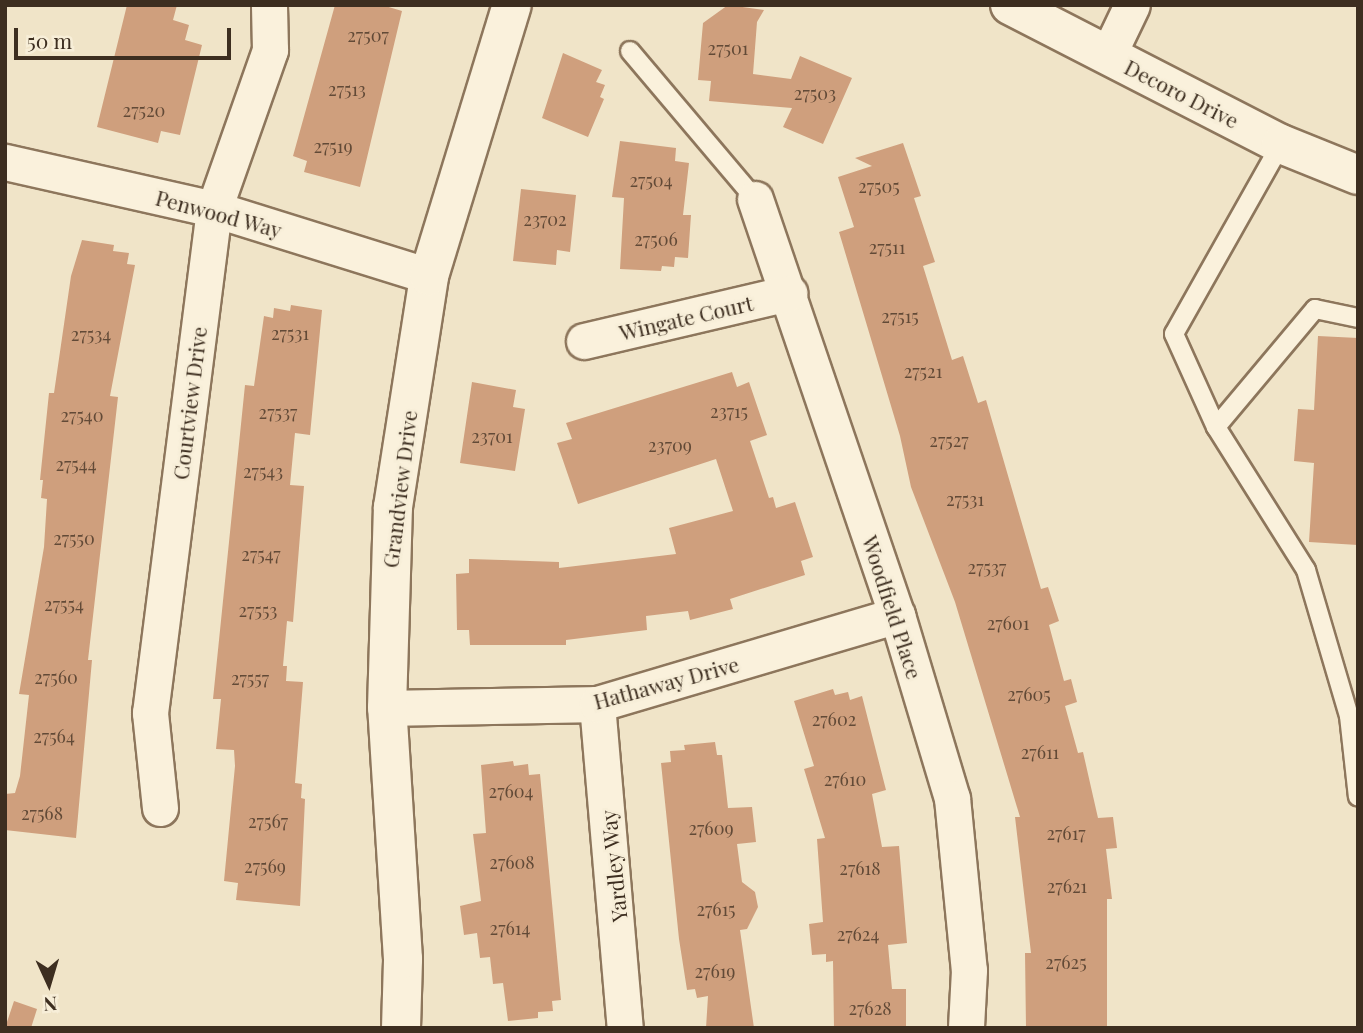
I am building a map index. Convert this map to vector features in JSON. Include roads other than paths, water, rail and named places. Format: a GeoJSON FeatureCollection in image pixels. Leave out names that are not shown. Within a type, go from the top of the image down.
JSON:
{"type":"FeatureCollection","features":[{"type":"Feature","properties":{"kind":"street","name":"Courtview Drive"},"geometry":{"type":"LineString","coordinates":[[160,808],[150,713],[214,209],[270,50],[269,5]]}},
{"type":"Feature","properties":{"kind":"street","name":"Grandview Drive"},"geometry":{"type":"LineString","coordinates":[[401,1028],[403,959],[387,708],[393,507],[429,276],[512,5]]}},
{"type":"Feature","properties":{"kind":"street","name":"Decoro Drive"},"geometry":{"type":"LineString","coordinates":[[1010,5],[1281,144],[1358,175]]}},
{"type":"Feature","properties":{"kind":"street"},"geometry":{"type":"LineString","coordinates":[[1108,55],[1132,5]]}},
{"type":"Feature","properties":{"kind":"street","name":"Penwood Way"},"geometry":{"type":"LineString","coordinates":[[5,162],[214,209],[429,276]]}},
{"type":"Feature","properties":{"kind":"street","name":"Woodfield Place"},"geometry":{"type":"LineString","coordinates":[[755,199],[897,615],[952,798],[969,970],[966,1028]]}},
{"type":"Feature","properties":{"kind":"street","name":"Wingate Court"},"geometry":{"type":"LineString","coordinates":[[584,341],[789,293]]}},
{"type":"Feature","properties":{"kind":"street","name":"Hathaway Drive"},"geometry":{"type":"LineString","coordinates":[[387,708],[597,704],[897,615]]}},
{"type":"Feature","properties":{"kind":"street","name":"Yardley Way"},"geometry":{"type":"LineString","coordinates":[[597,704],[625,1028]]}},
{"type":"Feature","properties":{"kind":"lane"},"geometry":{"type":"LineString","coordinates":[[630,51],[755,199]]}},
{"type":"Feature","properties":{"kind":"lane"},"geometry":{"type":"LineString","coordinates":[[1281,144],[1174,334],[1216,427],[1306,570],[1349,716],[1358,797]]}},
{"type":"Feature","properties":{"kind":"lane"},"geometry":{"type":"LineString","coordinates":[[1216,427],[1315,309],[1358,318]]}}]}
